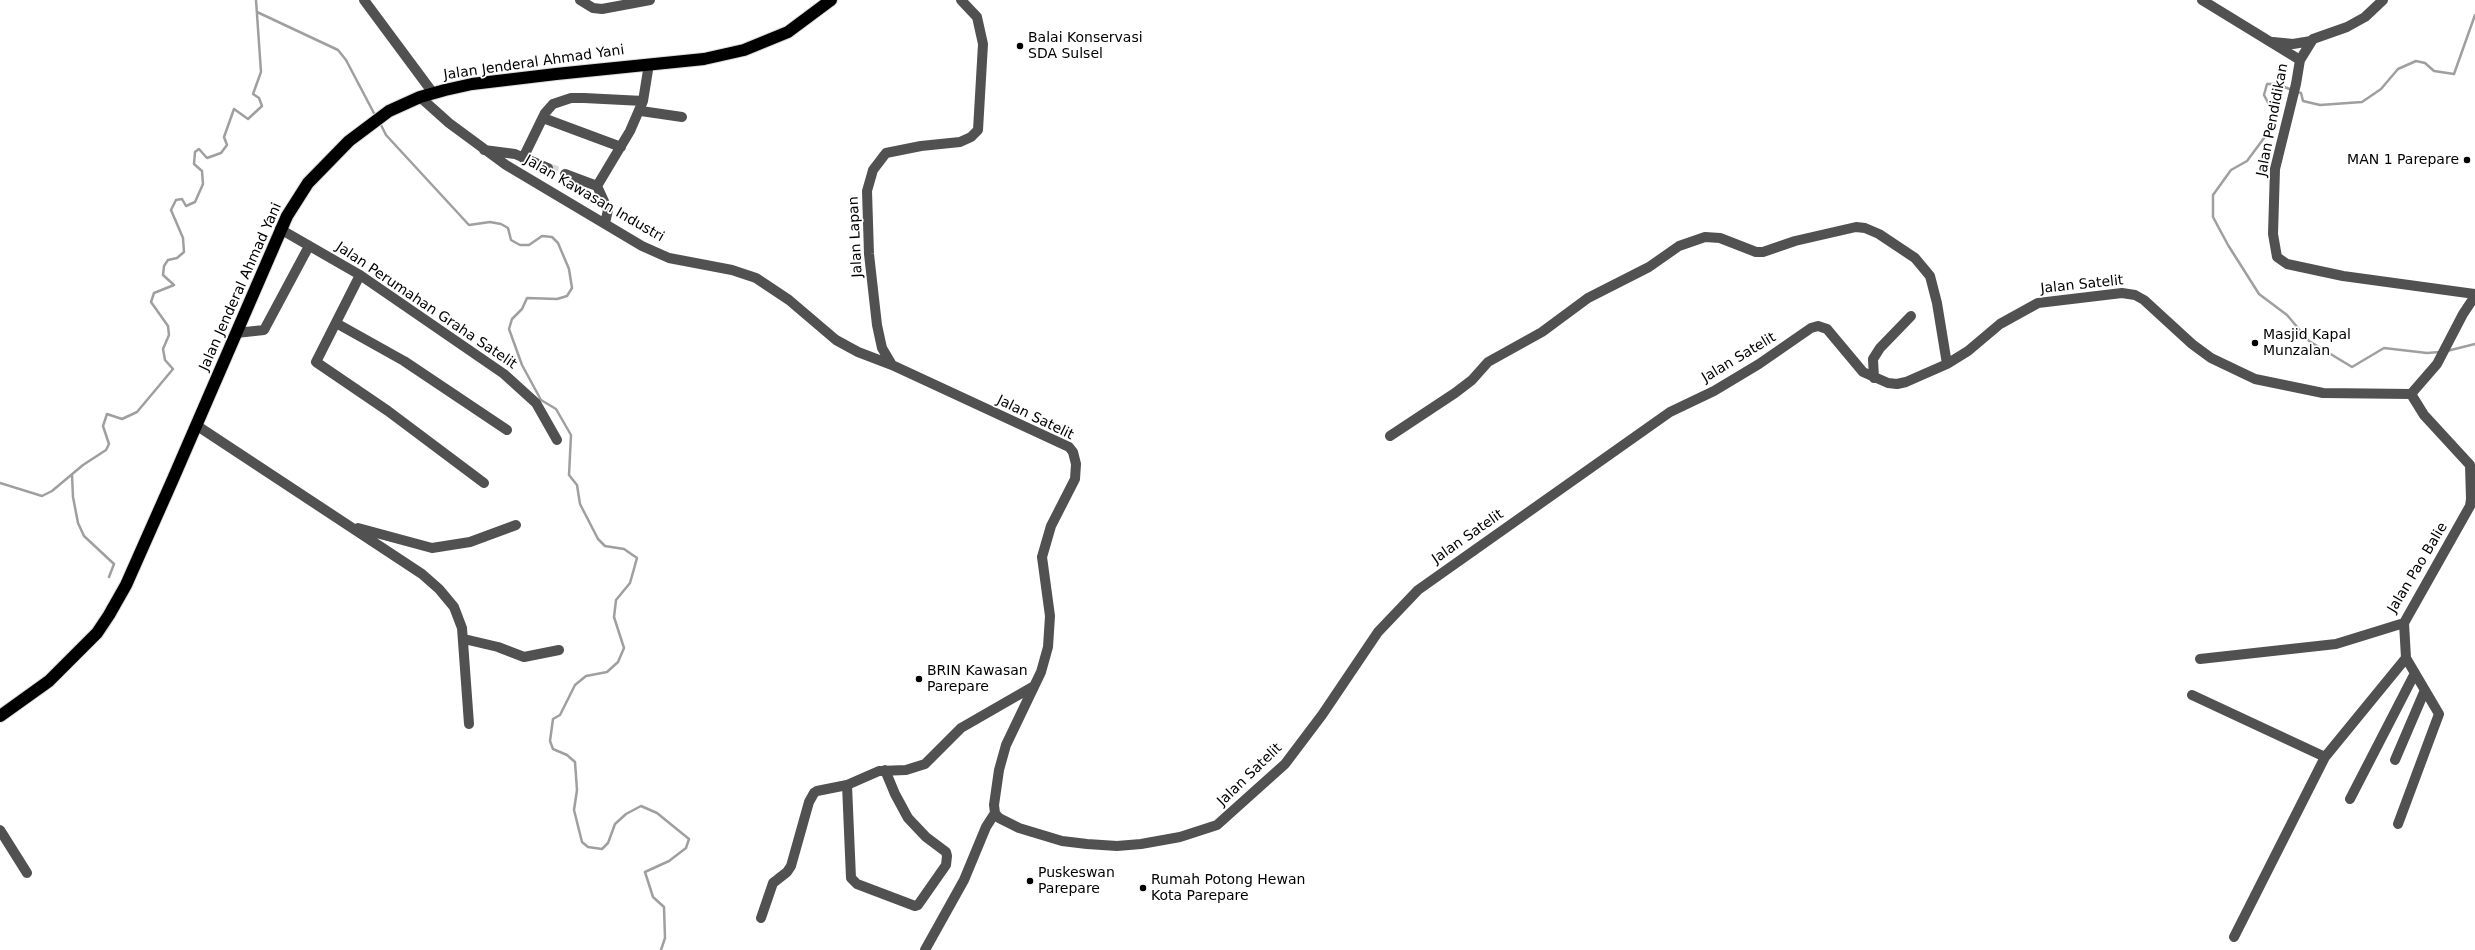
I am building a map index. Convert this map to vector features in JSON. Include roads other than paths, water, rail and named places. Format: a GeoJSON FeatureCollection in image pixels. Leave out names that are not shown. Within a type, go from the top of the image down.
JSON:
{"type":"FeatureCollection","features":[{"type":"Feature","properties":{"kind":"highway","name":"Jalan Jenderal Ahmad Yani"},"geometry":{"type":"LineString","coordinates":[[0,716],[49,681],[97,632],[110,614],[126,585],[280,229],[308,183],[349,141],[379,118],[420,97],[472,84],[704,59],[744,50],[788,32],[831,0]]}},
{"type":"Feature","properties":{"kind":"street"},"geometry":{"type":"LineString","coordinates":[[364,0],[433,93]]}},
{"type":"Feature","properties":{"kind":"street"},"geometry":{"type":"LineString","coordinates":[[580,0],[593,8],[602,9],[650,0]]}},
{"type":"Feature","properties":{"kind":"street","name":"Jalan Lapan"},"geometry":{"type":"LineString","coordinates":[[892,365],[882,348],[877,324],[870,254],[867,191],[873,170],[886,153],[921,146],[960,142],[971,138],[978,130],[983,44],[977,17],[961,0]]}},
{"type":"Feature","properties":{"kind":"street"},"geometry":{"type":"LineString","coordinates":[[2202,0],[2300,60]]}},
{"type":"Feature","properties":{"kind":"street"},"geometry":{"type":"LineString","coordinates":[[2271,41],[2293,44],[2311,41],[2359,20],[2377,8],[2383,0]]}},
{"type":"Feature","properties":{"kind":"street","name":"Jalan Pendidikan"},"geometry":{"type":"LineString","coordinates":[[2311,41],[2300,60],[2296,84],[2275,169],[2273,234],[2277,257],[2287,264],[2342,276],[2475,295]]}},
{"type":"Feature","properties":{"kind":"street"},"geometry":{"type":"LineString","coordinates":[[597,186],[621,147],[642,106],[649,64]]}},
{"type":"Feature","properties":{"kind":"street","name":"Jalan Kawasan Industri"},"geometry":{"type":"LineString","coordinates":[[420,97],[484,150],[642,246],[669,258],[725,269],[756,278],[789,300],[836,340],[858,352],[892,365]]}},
{"type":"Feature","properties":{"kind":"street"},"geometry":{"type":"LineString","coordinates":[[524,158],[543,118],[554,104],[571,98],[642,106],[682,118]]}},
{"type":"Feature","properties":{"kind":"street"},"geometry":{"type":"LineString","coordinates":[[543,118],[621,147]]}},
{"type":"Feature","properties":{"kind":"street"},"geometry":{"type":"LineString","coordinates":[[484,150],[506,152],[548,168]]}},
{"type":"Feature","properties":{"kind":"street"},"geometry":{"type":"LineString","coordinates":[[565,174],[597,186],[608,210],[605,223]]}},
{"type":"Feature","properties":{"kind":"street"},"geometry":{"type":"LineString","coordinates":[[1390,436],[1455,393],[1472,380],[1488,362],[1542,332],[1588,298],[1649,267],[1679,246],[1705,237],[1720,238],[1756,252],[1763,252],[1795,241],[1856,227],[1865,228],[1879,234],[1914,258],[1930,276],[1937,303],[1947,364]]}},
{"type":"Feature","properties":{"kind":"street","name":"Jalan Perumahan Graha Satelit"},"geometry":{"type":"LineString","coordinates":[[280,229],[360,275],[504,374],[536,403],[557,440]]}},
{"type":"Feature","properties":{"kind":"street"},"geometry":{"type":"LineString","coordinates":[[236,333],[264,330],[309,246]]}},
{"type":"Feature","properties":{"kind":"street"},"geometry":{"type":"LineString","coordinates":[[360,275],[316,362],[388,411],[484,484]]}},
{"type":"Feature","properties":{"kind":"street","name":"Jalan Satelit"},"geometry":{"type":"LineString","coordinates":[[892,365],[1069,448],[1074,454],[1075,479],[1050,526],[1044,549],[1043,570],[1050,624],[1048,646],[1041,672],[1006,745],[995,793],[995,813],[1005,821],[1019,828],[1062,841],[1117,846],[1180,837],[1217,825],[1285,764],[1322,716],[1378,632],[1418,590],[1670,412],[1714,391],[1765,360],[1803,333],[1818,326],[1827,329],[1863,372],[1888,383],[1906,382],[1947,364],[1968,351],[2000,324],[2038,303],[2122,293],[2135,295],[2144,300],[2192,344],[2211,358],[2255,379],[2323,393],[2411,394]]}},
{"type":"Feature","properties":{"kind":"street"},"geometry":{"type":"LineString","coordinates":[[2411,394],[2437,364],[2449,339],[2475,295]]}},
{"type":"Feature","properties":{"kind":"street"},"geometry":{"type":"LineString","coordinates":[[1874,378],[1873,360],[1880,348],[1911,316]]}},
{"type":"Feature","properties":{"kind":"street"},"geometry":{"type":"LineString","coordinates":[[336,322],[404,361],[507,430]]}},
{"type":"Feature","properties":{"kind":"street","name":"Jalan Pao Balie"},"geometry":{"type":"LineString","coordinates":[[2200,659],[2336,644],[2404,623],[2470,506],[2471,499],[2470,465],[2424,415],[2411,394]]}},
{"type":"Feature","properties":{"kind":"street"},"geometry":{"type":"LineString","coordinates":[[196,425],[422,574],[439,589],[459,618],[464,639],[469,724]]}},
{"type":"Feature","properties":{"kind":"street"},"geometry":{"type":"LineString","coordinates":[[350,526],[432,548],[470,542],[516,525]]}},
{"type":"Feature","properties":{"kind":"street"},"geometry":{"type":"LineString","coordinates":[[2398,824],[2439,714],[2406,658],[2404,623]]}},
{"type":"Feature","properties":{"kind":"street"},"geometry":{"type":"LineString","coordinates":[[464,639],[498,646],[524,657],[559,650]]}},
{"type":"Feature","properties":{"kind":"street"},"geometry":{"type":"LineString","coordinates":[[2234,938],[2325,757],[2406,658]]}},
{"type":"Feature","properties":{"kind":"street"},"geometry":{"type":"LineString","coordinates":[[2350,800],[2415,673]]}},
{"type":"Feature","properties":{"kind":"street"},"geometry":{"type":"LineString","coordinates":[[761,918],[773,883],[787,872],[791,866],[812,797],[817,791],[847,785],[885,770],[906,770],[925,764],[961,728],[1034,686]]}},
{"type":"Feature","properties":{"kind":"street"},"geometry":{"type":"LineString","coordinates":[[2395,760],[2426,690]]}},
{"type":"Feature","properties":{"kind":"street"},"geometry":{"type":"LineString","coordinates":[[2192,695],[2325,757]]}},
{"type":"Feature","properties":{"kind":"street"},"geometry":{"type":"LineString","coordinates":[[847,785],[851,878],[857,884],[915,906],[918,905],[946,864],[947,856],[946,852],[926,837],[908,818],[895,794],[885,770]]}},
{"type":"Feature","properties":{"kind":"street"},"geometry":{"type":"LineString","coordinates":[[925,950],[964,880],[986,827],[995,813]]}},
{"type":"Feature","properties":{"kind":"street"},"geometry":{"type":"LineString","coordinates":[[0,830],[27,873]]}},
{"type":"Feature","properties":{"kind":"waterway"},"geometry":{"type":"LineString","coordinates":[[0,483],[42,496],[52,491],[83,465],[106,450],[109,444],[103,426],[107,414],[122,419],[137,412],[173,369],[165,360],[163,349],[169,335],[168,326],[151,302],[154,293],[174,285],[163,275],[164,266],[168,260],[177,258],[184,252],[183,238],[171,210],[176,200],[182,199],[186,206],[195,202],[203,184],[202,171],[194,164],[195,152],[199,149],[207,158],[221,153],[227,145],[224,137],[234,109],[248,119],[262,106],[259,98],[253,94],[261,72],[256,0]]}},
{"type":"Feature","properties":{"kind":"waterway"},"geometry":{"type":"LineString","coordinates":[[257,12],[338,50],[346,60],[376,117]]}},
{"type":"Feature","properties":{"kind":"waterway"},"geometry":{"type":"LineString","coordinates":[[2297,92],[2301,93],[2303,101],[2320,105],[2362,102],[2381,89],[2398,69],[2416,61],[2425,63],[2434,71],[2454,74],[2475,15]]}},
{"type":"Feature","properties":{"kind":"waterway"},"geometry":{"type":"LineString","coordinates":[[2292,90],[2277,84],[2267,84],[2264,95],[2274,114],[2264,138],[2247,161],[2231,170],[2213,195],[2213,217],[2228,245],[2259,294],[2287,315],[2309,341],[2352,367],[2384,348],[2427,353],[2440,352]]}},
{"type":"Feature","properties":{"kind":"waterway"},"geometry":{"type":"LineString","coordinates":[[380,123],[386,135],[469,225],[490,222],[501,224],[508,228],[511,240],[520,245],[529,245],[542,236],[552,237],[558,243],[569,269],[572,288],[567,296],[557,299],[527,298],[522,309],[512,319],[509,329],[522,365],[541,400],[556,409],[571,435],[569,475],[577,485],[580,504],[598,539],[605,546],[624,549],[637,558],[630,583],[616,600],[614,617],[624,648],[618,662],[607,672],[586,676],[575,685],[560,715],[553,719],[550,741],[553,749],[567,755],[575,762],[577,790],[574,810],[582,842],[588,847],[602,849],[608,843],[615,824],[626,814],[641,806],[657,813],[689,839],[686,848],[669,861],[645,872],[653,897],[664,907],[665,938],[661,950]]}},
{"type":"Feature","properties":{"kind":"waterway"},"geometry":{"type":"LineString","coordinates":[[2447,351],[2475,344]]}},
{"type":"Feature","properties":{"kind":"waterway"},"geometry":{"type":"LineString","coordinates":[[72,475],[73,497],[78,523],[84,536],[114,564],[109,577]]}},
{"type":"Feature","properties":{"kind":"tunnel"},"geometry":{"type":"LineString","coordinates":[[548,168],[565,174]]}},
{"type":"Feature","properties":{"kind":"place","name":"Balai Konservasi SDA Sulsel"},"geometry":{"type":"Point","coordinates":[1020,46]}},
{"type":"Feature","properties":{"kind":"place","name":"MAN 1 Parepare"},"geometry":{"type":"Point","coordinates":[2467,160]}},
{"type":"Feature","properties":{"kind":"place","name":"Masjid Kapal Munzalan"},"geometry":{"type":"Point","coordinates":[2255,343]}},
{"type":"Feature","properties":{"kind":"place","name":"BRIN Kawasan Parepare"},"geometry":{"type":"Point","coordinates":[919,679]}},
{"type":"Feature","properties":{"kind":"place","name":"Puskeswan Parepare"},"geometry":{"type":"Point","coordinates":[1030,881]}},
{"type":"Feature","properties":{"kind":"place","name":"Rumah Potong Hewan Kota Parepare"},"geometry":{"type":"Point","coordinates":[1143,888]}}]}
